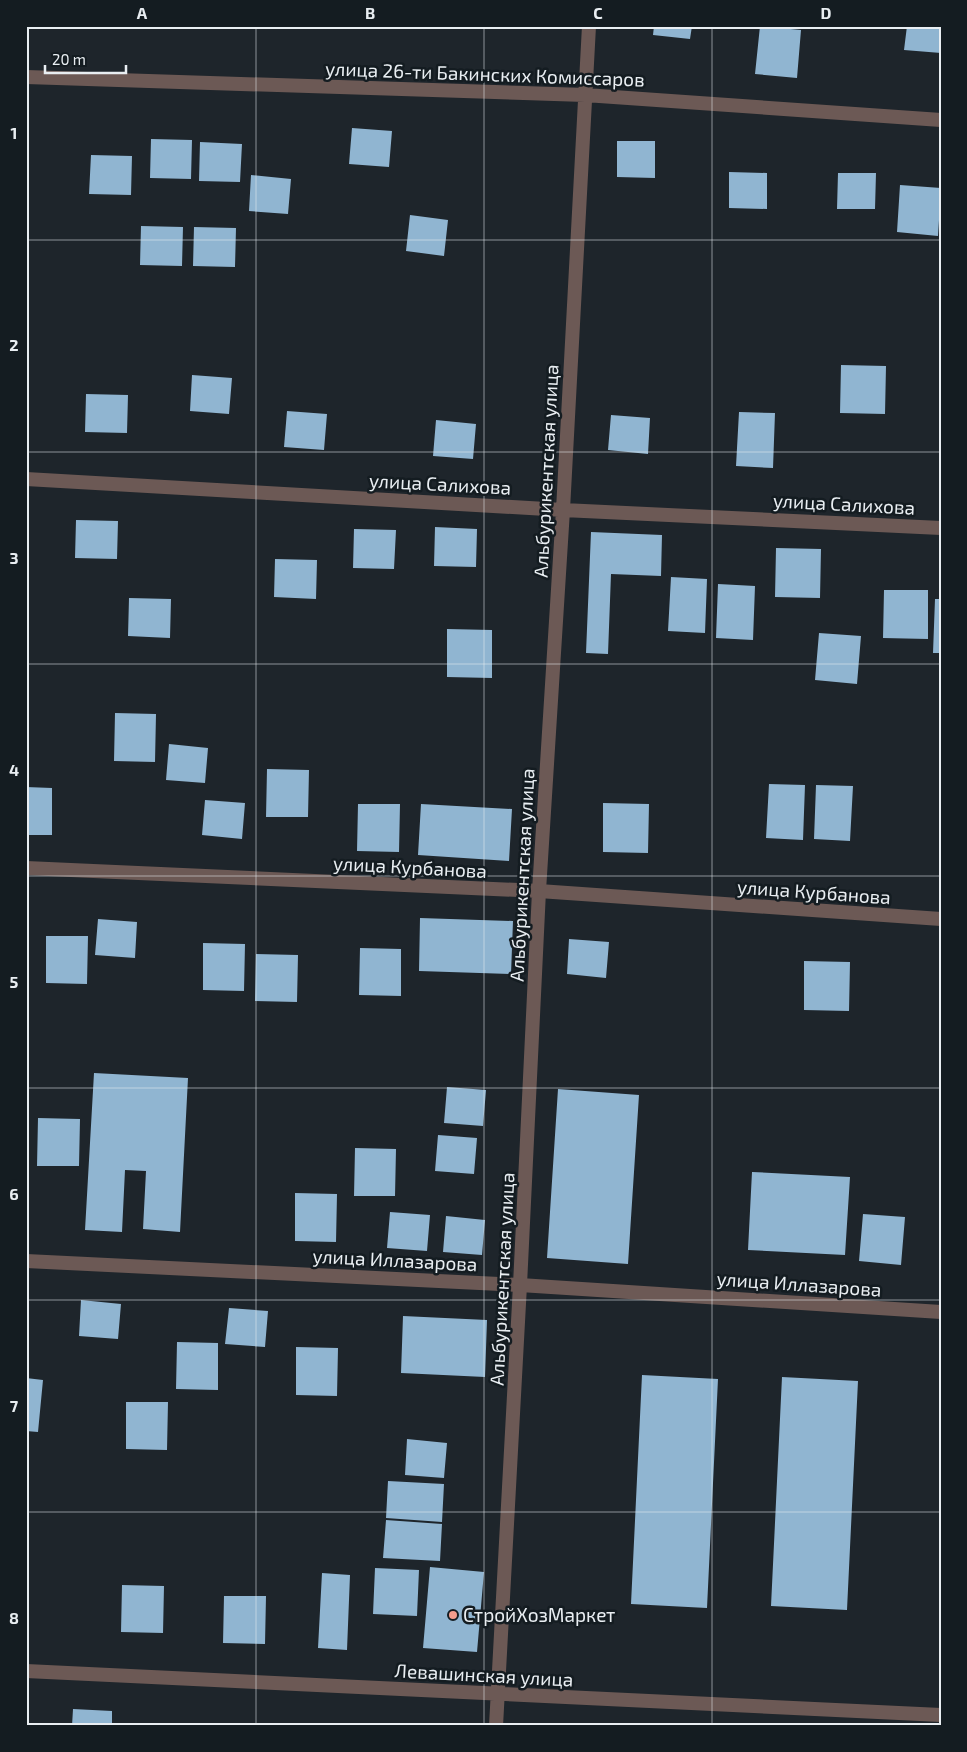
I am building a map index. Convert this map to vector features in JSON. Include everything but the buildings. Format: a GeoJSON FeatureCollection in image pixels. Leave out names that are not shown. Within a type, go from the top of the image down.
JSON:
{"type":"FeatureCollection","features":[{"type":"Feature","properties":{"kind":"street","name":"Альбурикентская улица"},"geometry":{"type":"LineString","coordinates":[[496,1726],[539,891],[563,510],[590,26]]}},
{"type":"Feature","properties":{"kind":"street","name":"улица 26-ти Бакинских Комиссаров"},"geometry":{"type":"LineString","coordinates":[[26,77],[585,95],[941,120]]}},
{"type":"Feature","properties":{"kind":"street","name":"улица Салихова"},"geometry":{"type":"LineString","coordinates":[[26,479],[563,510],[941,528]]}},
{"type":"Feature","properties":{"kind":"street","name":"улица Курбанова"},"geometry":{"type":"LineString","coordinates":[[26,868],[539,891],[941,919]]}},
{"type":"Feature","properties":{"kind":"street","name":"улица Иллазарова"},"geometry":{"type":"LineString","coordinates":[[26,1261],[520,1285],[941,1312]]}},
{"type":"Feature","properties":{"kind":"street","name":"Левашинская улица"},"geometry":{"type":"LineString","coordinates":[[26,1671],[941,1715]]}},
{"type":"Feature","properties":{"kind":"place","name":"СтройХозМаркет"},"geometry":{"type":"Point","coordinates":[453,1615]}}]}
